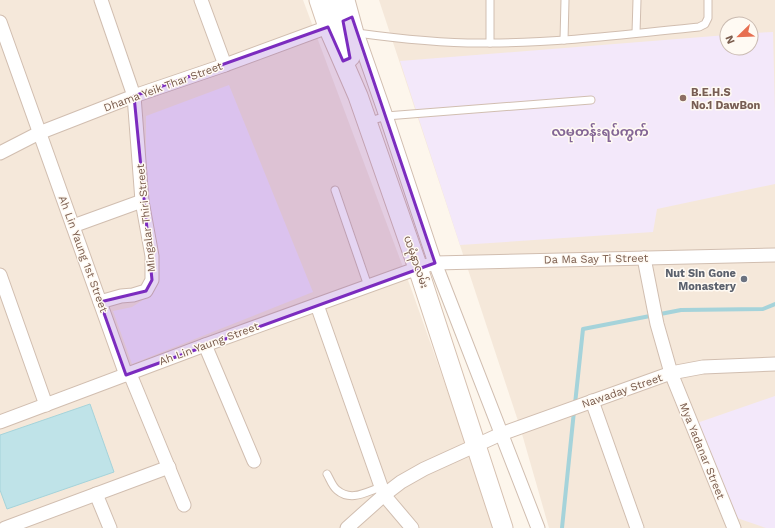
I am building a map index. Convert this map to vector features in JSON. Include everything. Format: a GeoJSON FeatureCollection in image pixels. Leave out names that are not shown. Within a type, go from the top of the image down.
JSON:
{"type":"FeatureCollection","features":[{"type":"Feature","properties":{"kind":"main road"},"geometry":{"type":"LineString","coordinates":[[319,0],[345,25]]}},
{"type":"Feature","properties":{"kind":"main road"},"geometry":{"type":"LineString","coordinates":[[336,0],[345,25]]}},
{"type":"Feature","properties":{"kind":"main road","name":"ယမုံနာလမ်း"},"geometry":{"type":"LineString","coordinates":[[345,25],[358,96],[367,122],[426,265],[476,445],[503,528]]}},
{"type":"Feature","properties":{"kind":"street","name":"Mingalar Thiri Street"},"geometry":{"type":"LineString","coordinates":[[100,302],[146,291],[152,280],[152,256],[142,201],[134,96],[101,0]]}},
{"type":"Feature","properties":{"kind":"street"},"geometry":{"type":"LineString","coordinates":[[201,0],[226,65]]}},
{"type":"Feature","properties":{"kind":"street"},"geometry":{"type":"LineString","coordinates":[[348,0],[345,25],[386,116],[426,265],[502,434],[538,528]]}},
{"type":"Feature","properties":{"kind":"street","name":"Ah Lin Yaung 1st Street"},"geometry":{"type":"LineString","coordinates":[[0,22],[100,302],[128,374],[184,505]]}},
{"type":"Feature","properties":{"kind":"street","name":"Dhama Yeik Thar Street"},"geometry":{"type":"LineString","coordinates":[[0,153],[39,133],[134,96],[345,25]]}},
{"type":"Feature","properties":{"kind":"street"},"geometry":{"type":"LineString","coordinates":[[73,226],[142,201]]}},
{"type":"Feature","properties":{"kind":"street","name":"Da Ma Say Ti Street"},"geometry":{"type":"LineString","coordinates":[[426,265],[775,254]]}},
{"type":"Feature","properties":{"kind":"street","name":"Mya Yadanar Street"},"geometry":{"type":"LineString","coordinates":[[644,258],[657,324],[671,373],[734,528]]}},
{"type":"Feature","properties":{"kind":"street","name":"Ah Lin Yaung Street"},"geometry":{"type":"LineString","coordinates":[[0,422],[204,345],[426,265]]}},
{"type":"Feature","properties":{"kind":"street"},"geometry":{"type":"LineString","coordinates":[[0,275],[46,405]]}},
{"type":"Feature","properties":{"kind":"street"},"geometry":{"type":"LineString","coordinates":[[317,305],[382,491],[412,528]]}},
{"type":"Feature","properties":{"kind":"street"},"geometry":{"type":"LineString","coordinates":[[204,345],[254,461]]}},
{"type":"Feature","properties":{"kind":"street","name":"Nawaday Street"},"geometry":{"type":"LineString","coordinates":[[347,528],[382,491],[402,482],[424,469],[502,434],[671,373],[703,367],[775,364]]}},
{"type":"Feature","properties":{"kind":"street"},"geometry":{"type":"LineString","coordinates":[[592,401],[637,528]]}},
{"type":"Feature","properties":{"kind":"street"},"geometry":{"type":"LineString","coordinates":[[5,528],[169,467]]}},
{"type":"Feature","properties":{"kind":"street"},"geometry":{"type":"LineString","coordinates":[[96,494],[110,528]]}},
{"type":"Feature","properties":{"kind":"lane"},"geometry":{"type":"LineString","coordinates":[[490,0],[490,43]]}},
{"type":"Feature","properties":{"kind":"lane"},"geometry":{"type":"LineString","coordinates":[[564,40],[565,0]]}},
{"type":"Feature","properties":{"kind":"lane"},"geometry":{"type":"LineString","coordinates":[[636,33],[637,0]]}},
{"type":"Feature","properties":{"kind":"lane"},"geometry":{"type":"LineString","coordinates":[[345,25],[411,40],[490,43],[564,40],[699,27],[705,24],[708,18],[708,0]]}},
{"type":"Feature","properties":{"kind":"lane"},"geometry":{"type":"LineString","coordinates":[[367,122],[386,116],[590,100]]}},
{"type":"Feature","properties":{"kind":"lane"},"geometry":{"type":"LineString","coordinates":[[335,190],[368,286]]}},
{"type":"Feature","properties":{"kind":"lane"},"geometry":{"type":"LineString","coordinates":[[327,474],[336,489],[346,495],[353,496],[382,491]]}},
{"type":"Feature","properties":{"kind":"highlighted area"},"geometry":{"type":"Polygon","coordinates":[[[352,17],[435,263],[126,375],[100,302],[146,291],[152,280],[134,96],[328,27],[343,61],[350,58],[343,21],[352,17]]]}},
{"type":"Feature","properties":{"kind":"shaded area"},"geometry":{"type":"Polygon","coordinates":[[[0,0],[303,0],[412,291],[496,528],[0,528],[0,0]]]}},
{"type":"Feature","properties":{"kind":"shaded area"},"geometry":{"type":"Polygon","coordinates":[[[379,0],[775,0],[775,528],[549,528],[520,427],[379,0]]]}},
{"type":"Feature","properties":{"kind":"shaded area"},"geometry":{"type":"Polygon","coordinates":[[[773,32],[775,184],[657,209],[653,232],[460,245],[400,61],[719,36],[719,56],[759,56],[759,33],[773,32]]]}},
{"type":"Feature","properties":{"kind":"shaded area"},"geometry":{"type":"Polygon","coordinates":[[[229,85],[313,292],[132,364],[113,311],[132,307],[149,296],[159,282],[157,254],[146,184],[146,116],[229,85]]]}},
{"type":"Feature","properties":{"kind":"shaded area"},"geometry":{"type":"Polygon","coordinates":[[[775,396],[775,528],[766,528],[731,516],[694,424],[775,396]]]}},
{"type":"Feature","properties":{"kind":"water"},"geometry":{"type":"Polygon","coordinates":[[[90,404],[114,472],[7,509],[0,490],[0,435],[90,404]]]}},
{"type":"Feature","properties":{"kind":"waterway"},"geometry":{"type":"LineString","coordinates":[[575,404],[583,329],[681,310],[763,309],[775,304]]}},
{"type":"Feature","properties":{"kind":"waterway"},"geometry":{"type":"LineString","coordinates":[[562,528],[574,411]]}},
{"type":"Feature","properties":{"kind":"place","name":"B.E.H.S No.1 DawBon"},"geometry":{"type":"Point","coordinates":[683,98]}},
{"type":"Feature","properties":{"kind":"place","name":"Nut Sin Gone Monastery"},"geometry":{"type":"Point","coordinates":[744,279]}},
{"type":"Feature","properties":{"kind":"district","name":"လမုတန်းရပ်ကွက်"},"geometry":{"type":"Point","coordinates":[600,131]}}]}
